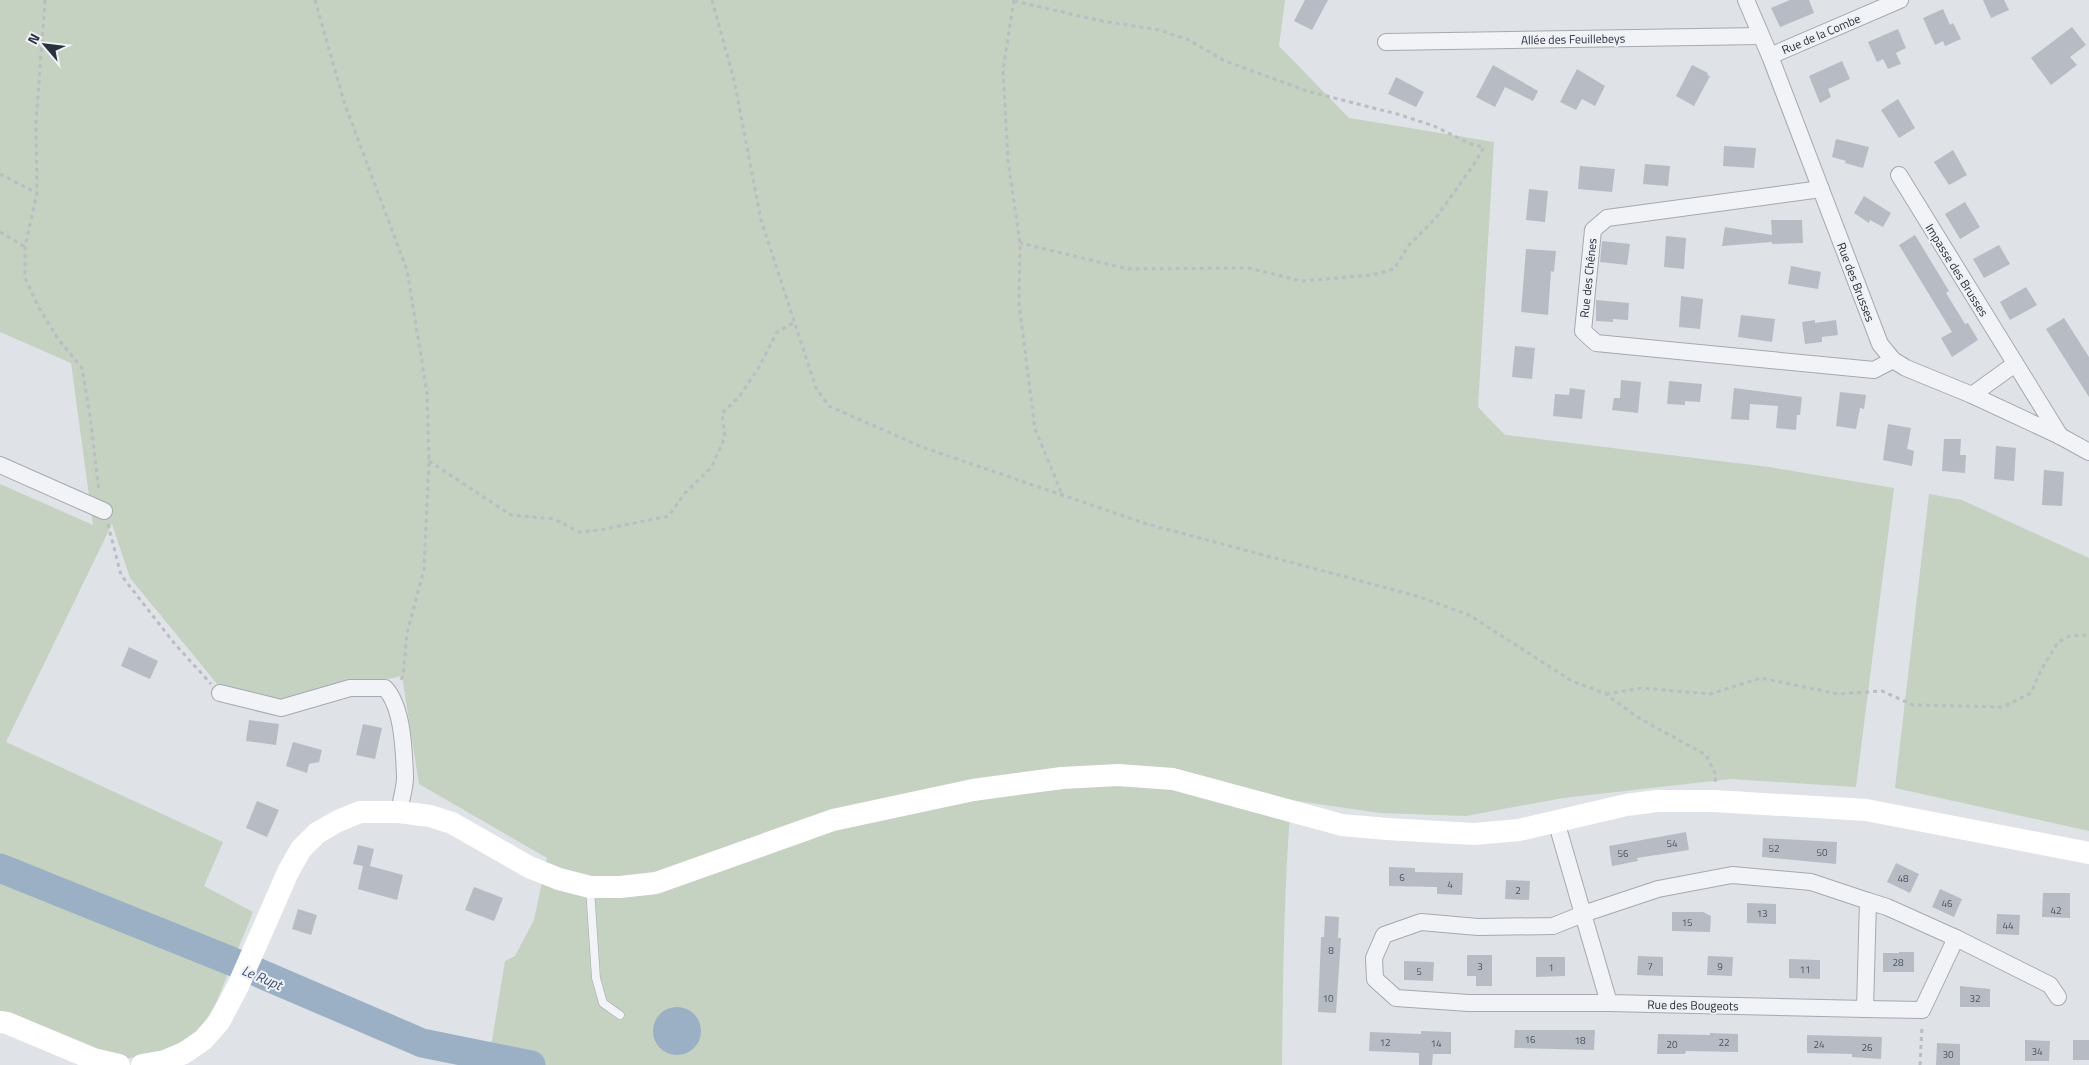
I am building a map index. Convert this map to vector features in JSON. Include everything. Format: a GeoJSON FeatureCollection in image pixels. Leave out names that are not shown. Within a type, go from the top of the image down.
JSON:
{"type":"FeatureCollection","features":[{"type":"Feature","properties":{"kind":"main road"},"geometry":{"type":"LineString","coordinates":[[142,1065],[165,1061],[184,1053],[203,1040],[219,1022],[238,986],[288,872],[301,850],[317,833],[338,821],[360,812],[399,812],[430,816],[452,823],[529,868],[559,879],[590,887],[620,887],[656,883],[833,820],[973,790],[1062,778],[1118,775],[1173,779],[1342,824],[1387,829],[1474,834],[1519,830],[1634,804],[1657,801],[1714,801],[1866,810],[2089,853]]}},
{"type":"Feature","properties":{"kind":"main road"},"geometry":{"type":"LineString","coordinates":[[0,1022],[7,1023],[93,1059],[119,1065]]}},
{"type":"Feature","properties":{"kind":"street","name":"Rue des Brusses"},"geometry":{"type":"LineString","coordinates":[[1746,0],[1770,56],[1880,344],[1893,360],[1906,368],[1972,395],[2060,436],[2089,452]]}},
{"type":"Feature","properties":{"kind":"street","name":"Rue de la Combe"},"geometry":{"type":"LineString","coordinates":[[1770,56],[1900,0]]}},
{"type":"Feature","properties":{"kind":"street","name":"Allée des Feuillebeys"},"geometry":{"type":"LineString","coordinates":[[1386,42],[1760,36]]}},
{"type":"Feature","properties":{"kind":"street","name":"Impasse des Brusses"},"geometry":{"type":"LineString","coordinates":[[1898,175],[2060,436]]}},
{"type":"Feature","properties":{"kind":"street","name":"Rue des Chênes"},"geometry":{"type":"LineString","coordinates":[[1821,189],[1607,218],[1593,230],[1583,331],[1596,343],[1874,370],[1893,360]]}},
{"type":"Feature","properties":{"kind":"street"},"geometry":{"type":"LineString","coordinates":[[1972,395],[2015,364]]}},
{"type":"Feature","properties":{"kind":"street"},"geometry":{"type":"LineString","coordinates":[[0,465],[104,511]]}},
{"type":"Feature","properties":{"kind":"street"},"geometry":{"type":"LineString","coordinates":[[220,693],[281,708],[350,688],[385,688],[392,695],[399,716],[405,779],[399,812]]}},
{"type":"Feature","properties":{"kind":"street"},"geometry":{"type":"LineString","coordinates":[[1556,821],[1609,1003]]}},
{"type":"Feature","properties":{"kind":"street","name":"Rue des Bougeots"},"geometry":{"type":"LineString","coordinates":[[1922,1010],[1609,1003],[1469,1003],[1396,998],[1375,978],[1374,958],[1384,935],[1421,922],[1478,927],[1553,926],[1658,889],[1732,875],[1811,882],[1887,906],[2050,985],[2058,997]]}},
{"type":"Feature","properties":{"kind":"street"},"geometry":{"type":"LineString","coordinates":[[1865,1009],[1868,900]]}},
{"type":"Feature","properties":{"kind":"street"},"geometry":{"type":"LineString","coordinates":[[1922,1010],[1956,938]]}},
{"type":"Feature","properties":{"kind":"lane"},"geometry":{"type":"LineString","coordinates":[[590,887],[596,978],[603,1003],[620,1015]]}},
{"type":"Feature","properties":{"kind":"path"},"geometry":{"type":"LineString","coordinates":[[45,0],[36,123],[37,193],[25,247],[25,278],[38,306],[58,339],[82,368],[90,416],[98,488],[121,575],[174,643],[220,693]]}},
{"type":"Feature","properties":{"kind":"path"},"geometry":{"type":"LineString","coordinates":[[315,0],[345,105],[408,270],[427,393],[429,461],[424,569],[407,633],[403,676],[392,695]]}},
{"type":"Feature","properties":{"kind":"path"},"geometry":{"type":"LineString","coordinates":[[712,0],[734,80],[761,220],[816,388],[829,406],[922,446],[1147,524],[1417,596],[1469,615],[1572,681],[1606,694],[1637,717],[1706,755],[1716,775],[1714,801]]}},
{"type":"Feature","properties":{"kind":"path"},"geometry":{"type":"LineString","coordinates":[[1020,242],[1128,269],[1249,268],[1302,281],[1372,275],[1394,269],[1409,245],[1436,218],[1484,147],[1471,144],[1434,126],[1397,114],[1307,91],[1225,61],[1189,40],[1159,30],[1102,21],[1014,0],[1003,69],[1008,161],[1020,242],[1019,304],[1035,429],[1062,495]]}},
{"type":"Feature","properties":{"kind":"path"},"geometry":{"type":"LineString","coordinates":[[0,174],[37,193]]}},
{"type":"Feature","properties":{"kind":"path"},"geometry":{"type":"LineString","coordinates":[[0,232],[25,247]]}},
{"type":"Feature","properties":{"kind":"path"},"geometry":{"type":"LineString","coordinates":[[429,461],[510,515],[554,518],[579,532],[669,516],[684,494],[711,468],[725,437],[722,414],[739,397],[758,369],[777,332],[795,322]]}},
{"type":"Feature","properties":{"kind":"path"},"geometry":{"type":"LineString","coordinates":[[1606,694],[1642,688],[1710,694],[1761,678],[1838,694],[1882,691],[1913,705],[2003,708],[2031,692],[2040,672],[2058,642],[2070,636],[2089,635]]}},
{"type":"Feature","properties":{"kind":"path"},"geometry":{"type":"LineString","coordinates":[[1920,1065],[1922,1010]]}},
{"type":"Feature","properties":{"kind":"green space"},"geometry":{"type":"Polygon","coordinates":[[[0,0],[1285,0],[1279,46],[1349,118],[1494,142],[1478,407],[1505,435],[1769,467],[1894,488],[1856,787],[1731,779],[1563,798],[1466,816],[1380,813],[1291,800],[1285,899],[1282,1065],[488,1065],[505,961],[515,956],[534,920],[547,858],[419,784],[402,676],[279,701],[218,685],[130,578],[112,524],[6,742],[223,842],[204,886],[253,912],[216,1003],[198,1033],[161,1053],[123,1059],[12,1013],[0,1011],[0,484],[93,525],[71,363],[0,332],[0,0]]]}},
{"type":"Feature","properties":{"kind":"green space"},"geometry":{"type":"Polygon","coordinates":[[[1929,494],[1962,500],[2089,558],[2089,831],[1895,788],[1929,494]]]}},
{"type":"Feature","properties":{"kind":"water"},"geometry":{"type":"Polygon","coordinates":[[[672,1007],[682,1007],[694,1014],[701,1026],[701,1036],[694,1048],[682,1055],[672,1055],[664,1051],[657,1044],[653,1036],[653,1026],[657,1018],[664,1011],[672,1007]]]}},
{"type":"Feature","properties":{"kind":"building"},"geometry":{"type":"Polygon","coordinates":[[[1305,0],[1328,0],[1312,30],[1294,21],[1305,0]]]}},
{"type":"Feature","properties":{"kind":"building"},"geometry":{"type":"Polygon","coordinates":[[[1790,0],[1809,0],[1814,13],[1780,27],[1771,8],[1790,0]]]}},
{"type":"Feature","properties":{"kind":"building"},"geometry":{"type":"Polygon","coordinates":[[[1983,0],[2004,0],[2009,10],[1991,18],[1983,0]]]}},
{"type":"Feature","properties":{"kind":"building"},"geometry":{"type":"Polygon","coordinates":[[[1943,9],[1950,25],[1953,23],[1961,39],[1945,46],[1943,41],[1935,45],[1923,18],[1943,9]]]}},
{"type":"Feature","properties":{"kind":"building"},"geometry":{"type":"Polygon","coordinates":[[[2072,27],[2086,45],[2070,57],[2077,65],[2051,85],[2031,58],[2072,27]]]}},
{"type":"Feature","properties":{"kind":"building"},"geometry":{"type":"Polygon","coordinates":[[[1898,29],[1906,48],[1896,53],[1901,64],[1888,69],[1883,59],[1877,62],[1868,42],[1898,29]]]}},
{"type":"Feature","properties":{"kind":"building"},"geometry":{"type":"Polygon","coordinates":[[[1842,61],[1850,79],[1828,89],[1831,97],[1820,103],[1809,76],[1842,61]]]}},
{"type":"Feature","properties":{"kind":"building"},"geometry":{"type":"Polygon","coordinates":[[[1493,65],[1538,91],[1533,101],[1505,87],[1495,107],[1476,97],[1493,65]]]}},
{"type":"Feature","properties":{"kind":"building"},"geometry":{"type":"Polygon","coordinates":[[[1692,65],[1708,73],[1707,75],[1710,76],[1694,106],[1676,96],[1692,65]]]}},
{"type":"Feature","properties":{"kind":"building"},"geometry":{"type":"Polygon","coordinates":[[[1577,69],[1605,86],[1595,106],[1582,99],[1576,110],[1560,102],[1577,69]]]}},
{"type":"Feature","properties":{"kind":"building"},"geometry":{"type":"Polygon","coordinates":[[[1396,77],[1424,92],[1416,107],[1388,94],[1396,77]]]}},
{"type":"Feature","properties":{"kind":"building"},"geometry":{"type":"Polygon","coordinates":[[[1898,99],[1915,128],[1899,138],[1881,110],[1898,99]]]}},
{"type":"Feature","properties":{"kind":"building"},"geometry":{"type":"Polygon","coordinates":[[[1836,139],[1869,147],[1863,168],[1832,157],[1836,139]]]}},
{"type":"Feature","properties":{"kind":"building"},"geometry":{"type":"Polygon","coordinates":[[[1724,146],[1756,148],[1754,168],[1723,166],[1724,146]]]}},
{"type":"Feature","properties":{"kind":"building"},"geometry":{"type":"Polygon","coordinates":[[[1953,150],[1967,175],[1949,185],[1934,162],[1953,150]]]}},
{"type":"Feature","properties":{"kind":"building"},"geometry":{"type":"Polygon","coordinates":[[[1645,164],[1670,166],[1668,186],[1643,184],[1645,164]]]}},
{"type":"Feature","properties":{"kind":"building"},"geometry":{"type":"Polygon","coordinates":[[[1580,166],[1615,169],[1612,192],[1578,189],[1580,166]]]}},
{"type":"Feature","properties":{"kind":"building"},"geometry":{"type":"Polygon","coordinates":[[[1529,189],[1548,191],[1545,222],[1526,220],[1529,189]]]}},
{"type":"Feature","properties":{"kind":"building"},"geometry":{"type":"Polygon","coordinates":[[[1864,196],[1891,213],[1883,227],[1870,220],[1869,223],[1854,213],[1864,196]]]}},
{"type":"Feature","properties":{"kind":"building"},"geometry":{"type":"Polygon","coordinates":[[[1965,202],[1980,227],[1960,239],[1945,214],[1965,202]]]}},
{"type":"Feature","properties":{"kind":"building"},"geometry":{"type":"Polygon","coordinates":[[[1771,220],[1802,220],[1803,243],[1772,244],[1772,242],[1722,246],[1725,227],[1772,235],[1771,220]]]}},
{"type":"Feature","properties":{"kind":"building"},"geometry":{"type":"Polygon","coordinates":[[[1915,235],[1949,291],[1946,293],[1965,324],[1968,323],[1978,340],[1952,357],[1941,338],[1952,332],[1899,245],[1915,235]]]}},
{"type":"Feature","properties":{"kind":"building"},"geometry":{"type":"Polygon","coordinates":[[[1666,236],[1686,238],[1684,269],[1664,267],[1666,236]]]}},
{"type":"Feature","properties":{"kind":"building"},"geometry":{"type":"Polygon","coordinates":[[[1602,241],[1630,244],[1627,265],[1600,262],[1602,241]]]}},
{"type":"Feature","properties":{"kind":"building"},"geometry":{"type":"Polygon","coordinates":[[[1999,245],[2010,264],[1984,278],[1973,259],[1999,245]]]}},
{"type":"Feature","properties":{"kind":"building"},"geometry":{"type":"Polygon","coordinates":[[[1526,249],[1556,251],[1554,272],[1551,271],[1548,315],[1521,312],[1526,249]]]}},
{"type":"Feature","properties":{"kind":"building"},"geometry":{"type":"Polygon","coordinates":[[[1791,266],[1821,272],[1818,289],[1788,284],[1791,266]]]}},
{"type":"Feature","properties":{"kind":"building"},"geometry":{"type":"Polygon","coordinates":[[[2026,287],[2037,305],[2010,320],[2000,302],[2026,287]]]}},
{"type":"Feature","properties":{"kind":"building"},"geometry":{"type":"Polygon","coordinates":[[[1681,296],[1703,299],[1700,329],[1679,327],[1681,296]]]}},
{"type":"Feature","properties":{"kind":"building"},"geometry":{"type":"Polygon","coordinates":[[[1596,300],[1629,303],[1628,320],[1613,319],[1613,322],[1596,321],[1596,300]]]}},
{"type":"Feature","properties":{"kind":"building"},"geometry":{"type":"Polygon","coordinates":[[[1741,315],[1775,319],[1772,342],[1738,337],[1741,315]]]}},
{"type":"Feature","properties":{"kind":"building"},"geometry":{"type":"Polygon","coordinates":[[[2064,318],[2089,357],[2089,397],[2046,329],[2064,318]]]}},
{"type":"Feature","properties":{"kind":"building"},"geometry":{"type":"Polygon","coordinates":[[[1815,320],[1815,323],[1836,320],[1838,335],[1822,337],[1822,342],[1805,344],[1802,322],[1815,320]]]}},
{"type":"Feature","properties":{"kind":"building"},"geometry":{"type":"Polygon","coordinates":[[[1515,346],[1535,348],[1532,379],[1512,377],[1515,346]]]}},
{"type":"Feature","properties":{"kind":"building"},"geometry":{"type":"Polygon","coordinates":[[[1621,380],[1641,382],[1638,413],[1612,410],[1614,398],[1620,398],[1621,380]]]}},
{"type":"Feature","properties":{"kind":"building"},"geometry":{"type":"Polygon","coordinates":[[[1669,381],[1702,384],[1700,402],[1685,401],[1685,405],[1667,404],[1669,381]]]}},
{"type":"Feature","properties":{"kind":"building"},"geometry":{"type":"Polygon","coordinates":[[[1570,388],[1585,390],[1582,419],[1553,416],[1555,394],[1569,395],[1570,388]]]}},
{"type":"Feature","properties":{"kind":"building"},"geometry":{"type":"Polygon","coordinates":[[[1734,388],[1802,397],[1800,415],[1797,415],[1796,430],[1776,428],[1778,406],[1750,404],[1749,420],[1731,419],[1734,388]]]}},
{"type":"Feature","properties":{"kind":"building"},"geometry":{"type":"Polygon","coordinates":[[[1840,392],[1866,395],[1864,409],[1860,408],[1856,429],[1836,426],[1840,392]]]}},
{"type":"Feature","properties":{"kind":"building"},"geometry":{"type":"Polygon","coordinates":[[[1888,424],[1911,428],[1907,449],[1914,451],[1912,466],[1883,460],[1888,424]]]}},
{"type":"Feature","properties":{"kind":"building"},"geometry":{"type":"Polygon","coordinates":[[[1944,439],[1961,439],[1960,455],[1966,455],[1965,473],[1942,471],[1944,439]]]}},
{"type":"Feature","properties":{"kind":"building"},"geometry":{"type":"Polygon","coordinates":[[[1996,446],[2016,448],[2014,481],[1994,479],[1996,446]]]}},
{"type":"Feature","properties":{"kind":"building"},"geometry":{"type":"Polygon","coordinates":[[[2044,470],[2064,472],[2062,506],[2042,505],[2044,470]]]}},
{"type":"Feature","properties":{"kind":"building"},"geometry":{"type":"Polygon","coordinates":[[[129,647],[158,661],[150,679],[121,666],[129,647]]]}},
{"type":"Feature","properties":{"kind":"building"},"geometry":{"type":"Polygon","coordinates":[[[249,720],[279,724],[276,745],[246,741],[249,720]]]}},
{"type":"Feature","properties":{"kind":"building"},"geometry":{"type":"Polygon","coordinates":[[[363,724],[382,728],[375,759],[356,755],[363,724]]]}},
{"type":"Feature","properties":{"kind":"building"},"geometry":{"type":"Polygon","coordinates":[[[293,742],[322,750],[319,762],[309,764],[307,773],[286,766],[293,742]]]}},
{"type":"Feature","properties":{"kind":"building"},"geometry":{"type":"Polygon","coordinates":[[[257,801],[279,810],[267,837],[246,828],[257,801]]]}},
{"type":"Feature","properties":{"kind":"building"},"geometry":{"type":"Polygon","coordinates":[[[1686,832],[1689,850],[1637,858],[1638,861],[1612,866],[1609,846],[1686,832]]]}},
{"type":"Feature","properties":{"kind":"building"},"geometry":{"type":"Polygon","coordinates":[[[1763,838],[1837,842],[1836,864],[1762,857],[1763,838]]]}},
{"type":"Feature","properties":{"kind":"building"},"geometry":{"type":"Polygon","coordinates":[[[358,845],[374,849],[370,866],[403,875],[397,900],[358,889],[363,866],[353,864],[358,845]]]}},
{"type":"Feature","properties":{"kind":"building"},"geometry":{"type":"Polygon","coordinates":[[[1896,863],[1919,874],[1910,893],[1887,882],[1896,863]]]}},
{"type":"Feature","properties":{"kind":"building"},"geometry":{"type":"Polygon","coordinates":[[[1389,867],[1415,868],[1415,872],[1463,873],[1462,895],[1437,894],[1437,887],[1389,886],[1389,867]]]}},
{"type":"Feature","properties":{"kind":"building"},"geometry":{"type":"Polygon","coordinates":[[[1506,880],[1530,881],[1529,900],[1505,899],[1506,880]]]}},
{"type":"Feature","properties":{"kind":"building"},"geometry":{"type":"Polygon","coordinates":[[[474,887],[503,898],[494,921],[465,910],[474,887]]]}},
{"type":"Feature","properties":{"kind":"building"},"geometry":{"type":"Polygon","coordinates":[[[1940,889],[1962,899],[1954,917],[1932,907],[1940,889]]]}},
{"type":"Feature","properties":{"kind":"building"},"geometry":{"type":"Polygon","coordinates":[[[2043,893],[2070,893],[2070,918],[2042,917],[2043,893]]]}},
{"type":"Feature","properties":{"kind":"building"},"geometry":{"type":"Polygon","coordinates":[[[1747,903],[1776,904],[1776,924],[1747,923],[1747,903]]]}},
{"type":"Feature","properties":{"kind":"building"},"geometry":{"type":"Polygon","coordinates":[[[298,909],[317,915],[311,935],[292,929],[298,909]]]}},
{"type":"Feature","properties":{"kind":"building"},"geometry":{"type":"Polygon","coordinates":[[[1672,912],[1703,912],[1711,916],[1710,932],[1672,931],[1672,912]]]}},
{"type":"Feature","properties":{"kind":"building"},"geometry":{"type":"Polygon","coordinates":[[[1997,914],[2020,915],[2019,935],[1996,934],[1997,914]]]}},
{"type":"Feature","properties":{"kind":"building"},"geometry":{"type":"Polygon","coordinates":[[[1325,916],[1339,917],[1338,938],[1341,938],[1336,1013],[1318,1012],[1321,937],[1324,937],[1325,916]]]}},
{"type":"Feature","properties":{"kind":"building"},"geometry":{"type":"Polygon","coordinates":[[[1914,952],[1914,972],[1883,972],[1883,953],[1914,952]]]}},
{"type":"Feature","properties":{"kind":"building"},"geometry":{"type":"Polygon","coordinates":[[[1467,955],[1492,955],[1492,986],[1476,986],[1476,976],[1467,976],[1467,955]]]}},
{"type":"Feature","properties":{"kind":"building"},"geometry":{"type":"Polygon","coordinates":[[[1638,956],[1663,957],[1663,976],[1637,975],[1638,956]]]}},
{"type":"Feature","properties":{"kind":"building"},"geometry":{"type":"Polygon","coordinates":[[[1708,956],[1733,957],[1732,976],[1707,975],[1708,956]]]}},
{"type":"Feature","properties":{"kind":"building"},"geometry":{"type":"Polygon","coordinates":[[[1536,957],[1565,957],[1565,976],[1536,977],[1536,957]]]}},
{"type":"Feature","properties":{"kind":"building"},"geometry":{"type":"Polygon","coordinates":[[[1789,959],[1820,960],[1820,979],[1789,978],[1789,959]]]}},
{"type":"Feature","properties":{"kind":"building"},"geometry":{"type":"Polygon","coordinates":[[[1404,961],[1434,962],[1433,981],[1404,980],[1404,961]]]}},
{"type":"Feature","properties":{"kind":"building"},"geometry":{"type":"Polygon","coordinates":[[[1960,986],[1990,989],[1990,1007],[1960,1007],[1960,986]]]}},
{"type":"Feature","properties":{"kind":"building"},"geometry":{"type":"Polygon","coordinates":[[[1515,1030],[1595,1030],[1594,1050],[1514,1048],[1515,1030]]]}},
{"type":"Feature","properties":{"kind":"building"},"geometry":{"type":"Polygon","coordinates":[[[1421,1031],[1451,1032],[1451,1054],[1433,1054],[1432,1065],[1419,1065],[1419,1053],[1369,1051],[1370,1032],[1421,1034],[1421,1031]]]}},
{"type":"Feature","properties":{"kind":"building"},"geometry":{"type":"Polygon","coordinates":[[[1710,1033],[1738,1034],[1738,1052],[1686,1051],[1685,1054],[1657,1054],[1658,1034],[1710,1035],[1710,1033]]]}},
{"type":"Feature","properties":{"kind":"building"},"geometry":{"type":"Polygon","coordinates":[[[1807,1035],[1882,1037],[1881,1059],[1852,1057],[1852,1054],[1807,1053],[1807,1035]]]}},
{"type":"Feature","properties":{"kind":"building"},"geometry":{"type":"Polygon","coordinates":[[[2025,1040],[2050,1041],[2049,1061],[2025,1061],[2025,1040]]]}},
{"type":"Feature","properties":{"kind":"building"},"geometry":{"type":"Polygon","coordinates":[[[2073,1040],[2089,1040],[2089,1060],[2073,1060],[2073,1040]]]}},
{"type":"Feature","properties":{"kind":"building"},"geometry":{"type":"Polygon","coordinates":[[[1937,1043],[1960,1044],[1960,1065],[1936,1065],[1937,1043]]]}},
{"type":"Feature","properties":{"kind":"waterway","name":"Le Rupt"},"geometry":{"type":"LineString","coordinates":[[0,868],[231,961],[422,1043],[531,1065]]}}]}
